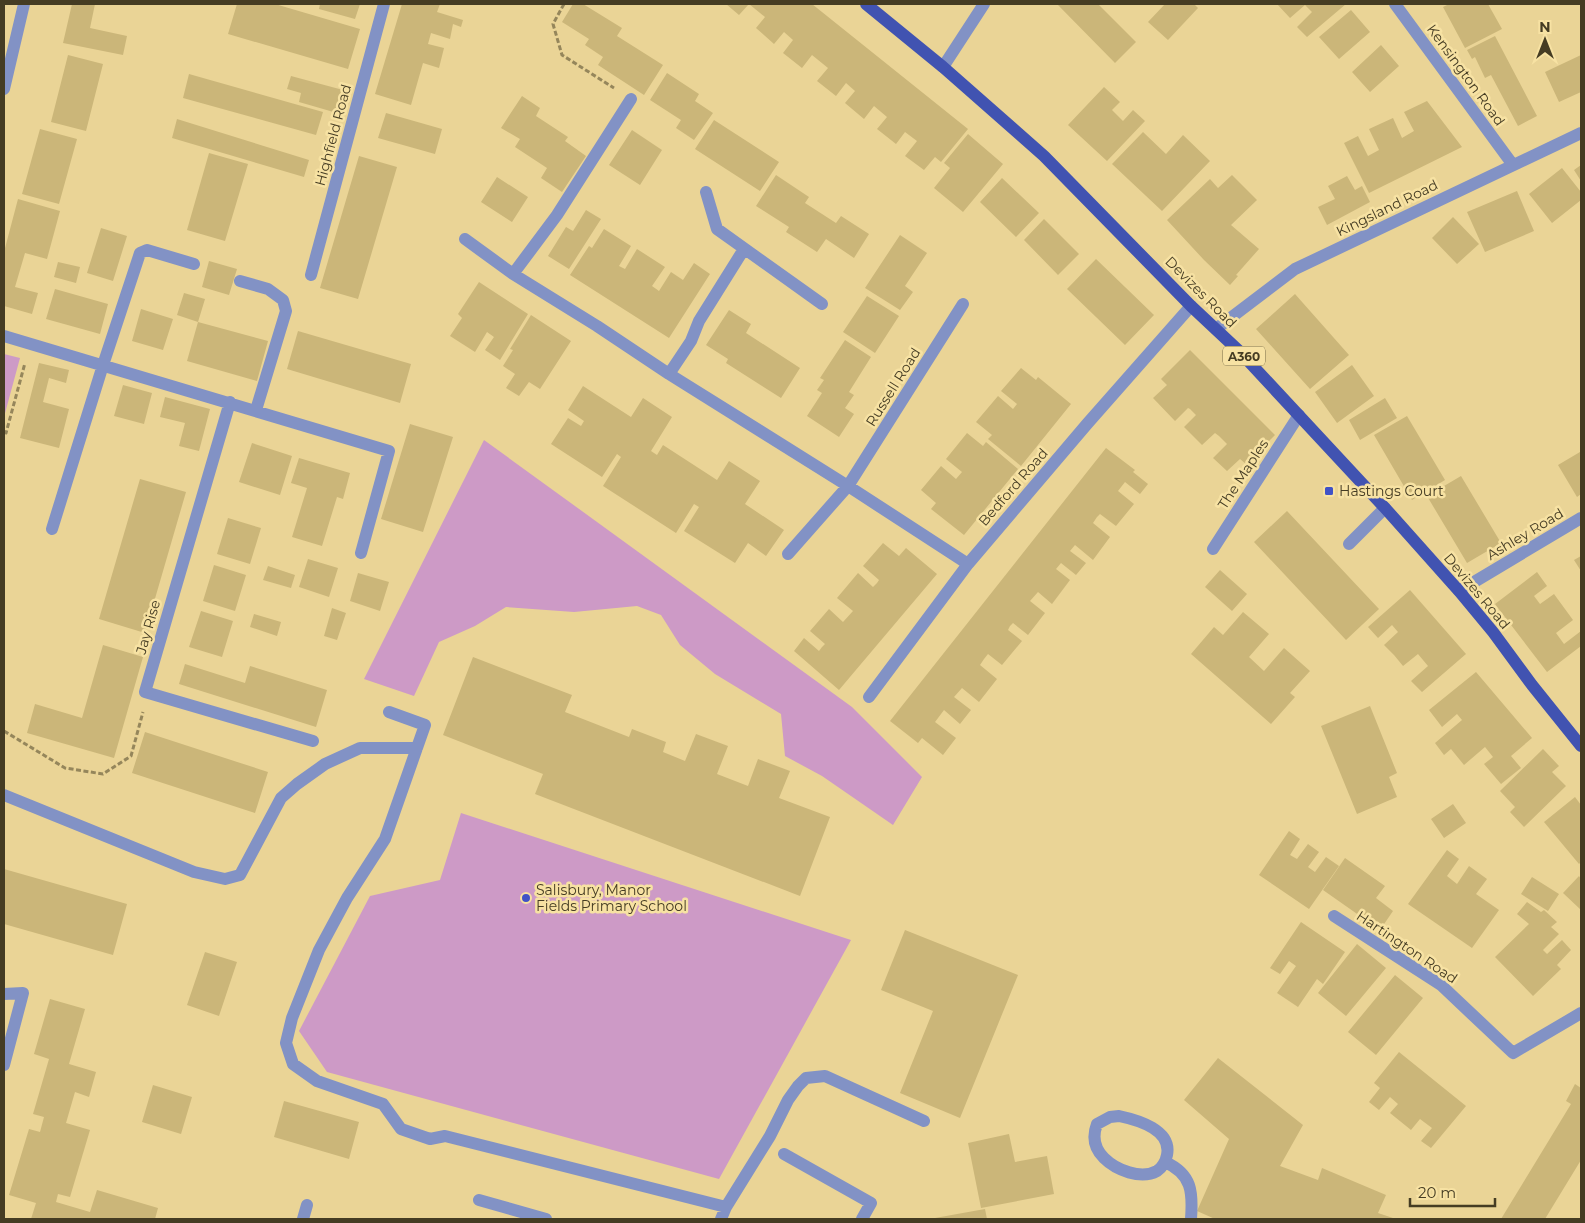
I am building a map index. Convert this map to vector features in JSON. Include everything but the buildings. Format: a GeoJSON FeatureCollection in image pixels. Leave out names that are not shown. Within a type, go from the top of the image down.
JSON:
{"type":"FeatureCollection","features":[{"type":"Feature","properties":{"kind":"main road","name":"Devizes Road"},"geometry":{"type":"LineString","coordinates":[[866,4],[943,67],[1044,156],[1191,306],[1239,351],[1385,508],[1458,591],[1493,632],[1532,685],[1581,746]]}},
{"type":"Feature","properties":{"kind":"street"},"geometry":{"type":"LineString","coordinates":[[4,89],[24,4]]}},
{"type":"Feature","properties":{"kind":"street","name":"Highfield Road"},"geometry":{"type":"LineString","coordinates":[[311,275],[384,4]]}},
{"type":"Feature","properties":{"kind":"street"},"geometry":{"type":"LineString","coordinates":[[943,67],[984,4]]}},
{"type":"Feature","properties":{"kind":"street","name":"Kensington Road"},"geometry":{"type":"LineString","coordinates":[[1395,4],[1513,164]]}},
{"type":"Feature","properties":{"kind":"street"},"geometry":{"type":"LineString","coordinates":[[514,274],[557,215],[631,99]]}},
{"type":"Feature","properties":{"kind":"street","name":"Kingsland Road"},"geometry":{"type":"LineString","coordinates":[[1216,329],[1294,269],[1581,132]]}},
{"type":"Feature","properties":{"kind":"street"},"geometry":{"type":"LineString","coordinates":[[706,192],[717,229],[822,304]]}},
{"type":"Feature","properties":{"kind":"street"},"geometry":{"type":"LineString","coordinates":[[465,240],[514,274],[669,374],[968,564]]}},
{"type":"Feature","properties":{"kind":"street"},"geometry":{"type":"LineString","coordinates":[[669,374],[691,340],[699,321],[744,249]]}},
{"type":"Feature","properties":{"kind":"street"},"geometry":{"type":"LineString","coordinates":[[52,529],[140,253],[147,250],[194,264]]}},
{"type":"Feature","properties":{"kind":"street"},"geometry":{"type":"LineString","coordinates":[[240,281],[268,289],[283,300],[286,311],[256,410]]}},
{"type":"Feature","properties":{"kind":"street","name":"Russell Road"},"geometry":{"type":"LineString","coordinates":[[788,554],[848,486],[963,304]]}},
{"type":"Feature","properties":{"kind":"street","name":"Bedford Road"},"geometry":{"type":"LineString","coordinates":[[869,697],[968,564],[1093,417],[1191,306]]}},
{"type":"Feature","properties":{"kind":"street"},"geometry":{"type":"LineString","coordinates":[[4,336],[389,450],[361,552]]}},
{"type":"Feature","properties":{"kind":"street","name":"Jay Rise"},"geometry":{"type":"LineString","coordinates":[[149,693],[145,692],[230,402]]}},
{"type":"Feature","properties":{"kind":"street","name":"The Maples"},"geometry":{"type":"LineString","coordinates":[[1213,549],[1299,416]]}},
{"type":"Feature","properties":{"kind":"street"},"geometry":{"type":"LineString","coordinates":[[1349,544],[1385,508]]}},
{"type":"Feature","properties":{"kind":"street","name":"Ashley Road"},"geometry":{"type":"LineString","coordinates":[[1458,591],[1581,518]]}},
{"type":"Feature","properties":{"kind":"street"},"geometry":{"type":"LineString","coordinates":[[149,693],[313,741]]}},
{"type":"Feature","properties":{"kind":"street"},"geometry":{"type":"LineString","coordinates":[[389,712],[425,725],[385,840],[347,898],[319,950],[292,1018],[286,1043],[293,1064],[317,1081],[383,1104],[402,1129],[430,1139],[445,1136],[723,1213],[770,1136],[788,1100],[806,1078],[824,1076],[924,1121]]}},
{"type":"Feature","properties":{"kind":"street"},"geometry":{"type":"LineString","coordinates":[[4,795],[194,872],[225,879],[240,874],[281,798],[325,764],[360,748],[417,748]]}},
{"type":"Feature","properties":{"kind":"street","name":"Hartington Road"},"geometry":{"type":"LineString","coordinates":[[1334,916],[1441,985],[1513,1053],[1581,1013]]}},
{"type":"Feature","properties":{"kind":"street"},"geometry":{"type":"LineString","coordinates":[[4,994],[23,993],[4,1066]]}},
{"type":"Feature","properties":{"kind":"street"},"geometry":{"type":"LineString","coordinates":[[1119,1116],[1143,1123],[1154,1129],[1161,1134],[1167,1143],[1168,1153],[1164,1162],[1158,1171],[1146,1174],[1120,1169],[1099,1152],[1094,1140],[1097,1124],[1110,1117],[1119,1116]]}},
{"type":"Feature","properties":{"kind":"street"},"geometry":{"type":"LineString","coordinates":[[784,1154],[871,1203],[862,1219]]}},
{"type":"Feature","properties":{"kind":"street"},"geometry":{"type":"LineString","coordinates":[[1164,1162],[1180,1170],[1189,1183],[1192,1206],[1191,1219]]}},
{"type":"Feature","properties":{"kind":"street"},"geometry":{"type":"LineString","coordinates":[[478,1200],[546,1219]]}},
{"type":"Feature","properties":{"kind":"street"},"geometry":{"type":"LineString","coordinates":[[303,1219],[307,1205]]}},
{"type":"Feature","properties":{"kind":"path"},"geometry":{"type":"LineString","coordinates":[[564,4],[553,24],[562,54],[631,99]]}},
{"type":"Feature","properties":{"kind":"path"},"geometry":{"type":"LineString","coordinates":[[4,432],[6,432],[30,343]]}},
{"type":"Feature","properties":{"kind":"path"},"geometry":{"type":"LineString","coordinates":[[4,730],[65,768],[103,774],[131,756],[149,693]]}},
{"type":"Feature","properties":{"kind":"shaded area"},"geometry":{"type":"Polygon","coordinates":[[[4,354],[20,358],[4,417],[4,354]]]}},
{"type":"Feature","properties":{"kind":"shaded area"},"geometry":{"type":"Polygon","coordinates":[[[484,440],[852,707],[922,777],[893,825],[822,776],[785,756],[781,714],[715,674],[680,645],[661,615],[637,606],[574,612],[506,607],[475,626],[439,642],[414,696],[364,679],[484,440]]]}},
{"type":"Feature","properties":{"kind":"shaded area"},"geometry":{"type":"Polygon","coordinates":[[[461,813],[851,940],[719,1179],[327,1072],[299,1031],[370,896],[440,880],[461,813]]]}},
{"type":"Feature","properties":{"kind":"place","name":"Hastings Court"},"geometry":{"type":"Point","coordinates":[1329,491]}},
{"type":"Feature","properties":{"kind":"place","name":"Salisbury, Manor Fields Primary School"},"geometry":{"type":"Point","coordinates":[526,898]}}]}
